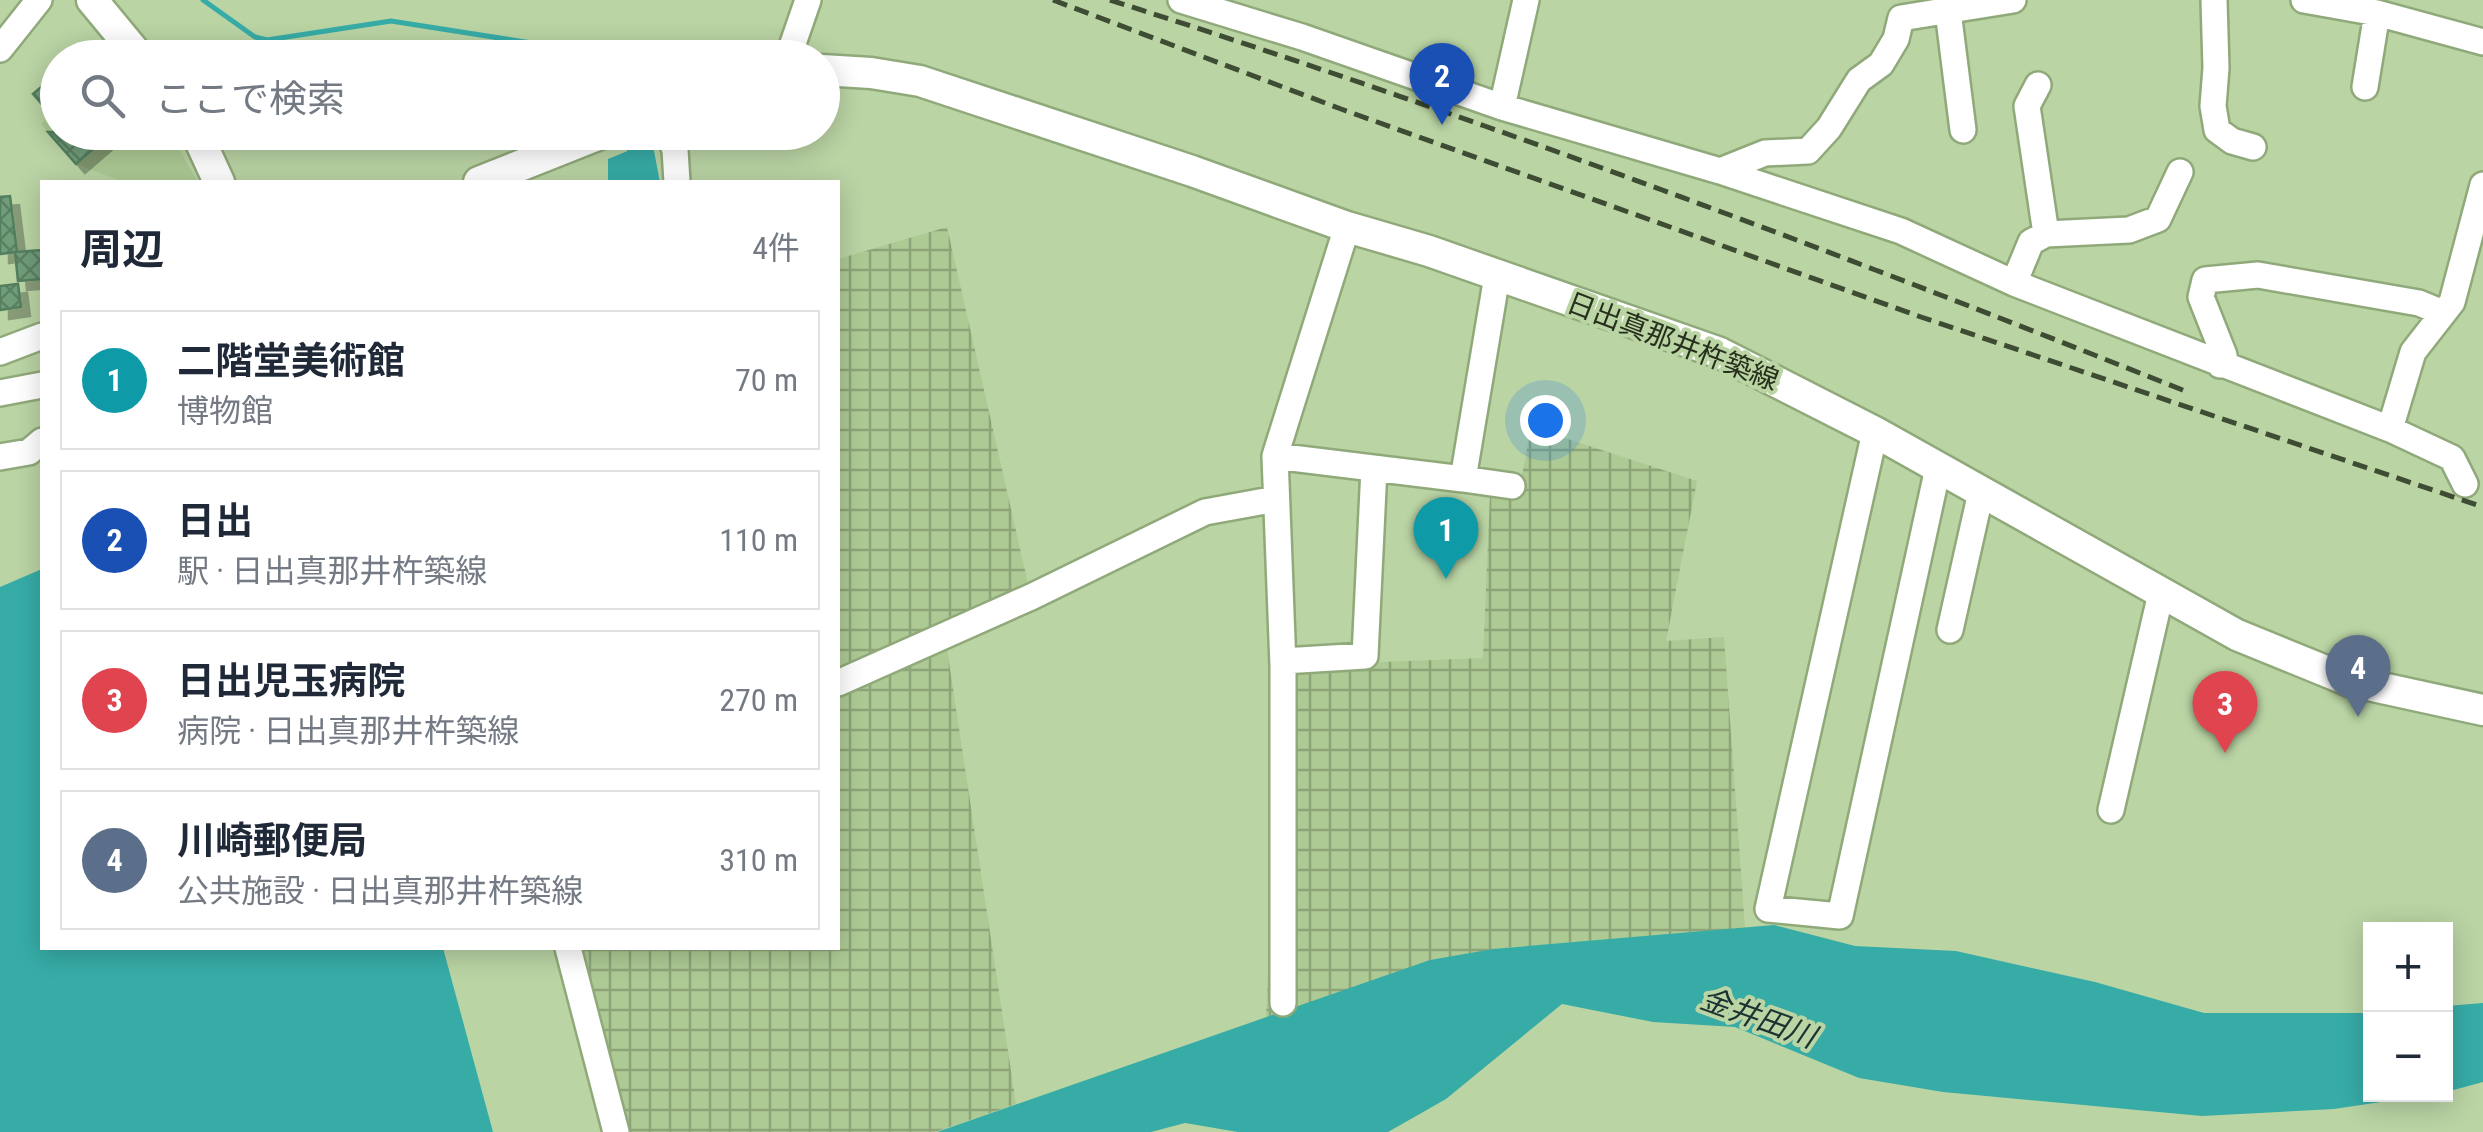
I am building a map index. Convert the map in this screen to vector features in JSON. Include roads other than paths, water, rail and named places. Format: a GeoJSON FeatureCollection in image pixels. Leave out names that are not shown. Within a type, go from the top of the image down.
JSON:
{"type":"FeatureCollection","features":[{"type":"Feature","properties":{"kind":"main road"},"geometry":{"type":"LineString","coordinates":[[92,0],[125,40]]}},
{"type":"Feature","properties":{"kind":"main road","name":"日出真那井杵築線"},"geometry":{"type":"LineString","coordinates":[[840,71],[920,81],[1720,353],[1874,432],[2237,635],[2350,682],[2483,710]]}},
{"type":"Feature","properties":{"kind":"main road"},"geometry":{"type":"LineString","coordinates":[[204,150],[217,180]]}},
{"type":"Feature","properties":{"kind":"main road"},"geometry":{"type":"LineString","coordinates":[[484,180],[560,150]]}},
{"type":"Feature","properties":{"kind":"street"},"geometry":{"type":"LineString","coordinates":[[0,49],[39,0]]}},
{"type":"Feature","properties":{"kind":"street"},"geometry":{"type":"LineString","coordinates":[[794,40],[808,0]]}},
{"type":"Feature","properties":{"kind":"street"},"geometry":{"type":"LineString","coordinates":[[1181,0],[1302,37],[1502,107],[1720,171],[1901,231],[2014,283],[2390,429],[2452,458],[2465,484]]}},
{"type":"Feature","properties":{"kind":"street"},"geometry":{"type":"LineString","coordinates":[[1502,107],[1526,0]]}},
{"type":"Feature","properties":{"kind":"street"},"geometry":{"type":"LineString","coordinates":[[1720,171],[1766,153],[1808,151],[1830,128],[1859,80],[1881,64],[1896,39],[1900,9],[1948,10],[2013,0]]}},
{"type":"Feature","properties":{"kind":"street"},"geometry":{"type":"LineString","coordinates":[[2214,0],[2213,106],[2218,130],[2254,148]]}},
{"type":"Feature","properties":{"kind":"street"},"geometry":{"type":"LineString","coordinates":[[2304,0],[2377,13],[2483,42]]}},
{"type":"Feature","properties":{"kind":"street"},"geometry":{"type":"LineString","coordinates":[[1948,10],[1963,130]]}},
{"type":"Feature","properties":{"kind":"street"},"geometry":{"type":"LineString","coordinates":[[2365,87],[2377,13]]}},
{"type":"Feature","properties":{"kind":"street"},"geometry":{"type":"LineString","coordinates":[[2038,85],[2028,106],[2046,234]]}},
{"type":"Feature","properties":{"kind":"street"},"geometry":{"type":"LineString","coordinates":[[675,150],[676,180]]}},
{"type":"Feature","properties":{"kind":"street"},"geometry":{"type":"LineString","coordinates":[[2014,283],[2031,242],[2046,234],[2129,230],[2158,219],[2180,172]]}},
{"type":"Feature","properties":{"kind":"street"},"geometry":{"type":"LineString","coordinates":[[2390,429],[2413,352],[2452,302],[2478,228],[2483,186]]}},
{"type":"Feature","properties":{"kind":"street"},"geometry":{"type":"LineString","coordinates":[[1283,1002],[1283,661],[1275,456],[1347,227]]}},
{"type":"Feature","properties":{"kind":"street"},"geometry":{"type":"LineString","coordinates":[[2220,365],[2224,355],[2201,298],[2205,280],[2258,275],[2419,303],[2443,313]]}},
{"type":"Feature","properties":{"kind":"street"},"geometry":{"type":"LineString","coordinates":[[1463,480],[1497,276]]}},
{"type":"Feature","properties":{"kind":"street"},"geometry":{"type":"LineString","coordinates":[[0,352],[40,337]]}},
{"type":"Feature","properties":{"kind":"street"},"geometry":{"type":"LineString","coordinates":[[0,393],[40,385]]}},
{"type":"Feature","properties":{"kind":"street"},"geometry":{"type":"LineString","coordinates":[[1874,432],[1768,909],[1840,916],[1938,468]]}},
{"type":"Feature","properties":{"kind":"street"},"geometry":{"type":"LineString","coordinates":[[0,457],[29,452],[40,443]]}},
{"type":"Feature","properties":{"kind":"street"},"geometry":{"type":"LineString","coordinates":[[1275,456],[1512,486]]}},
{"type":"Feature","properties":{"kind":"street"},"geometry":{"type":"LineString","coordinates":[[1283,661],[1365,656],[1374,468]]}},
{"type":"Feature","properties":{"kind":"street"},"geometry":{"type":"LineString","coordinates":[[1950,630],[1981,492]]}},
{"type":"Feature","properties":{"kind":"street"},"geometry":{"type":"LineString","coordinates":[[840,681],[1031,598],[1205,512],[1276,499]]}},
{"type":"Feature","properties":{"kind":"street"},"geometry":{"type":"LineString","coordinates":[[2112,810],[2162,593]]}},
{"type":"Feature","properties":{"kind":"street"},"geometry":{"type":"LineString","coordinates":[[569,950],[616,1132]]}},
{"type":"Feature","properties":{"kind":"water"},"geometry":{"type":"Polygon","coordinates":[[[630,150],[654,150],[660,180],[608,180],[608,159],[630,150]]]}},
{"type":"Feature","properties":{"kind":"water"},"geometry":{"type":"Polygon","coordinates":[[[40,570],[40,950],[444,950],[493,1132],[0,1132],[0,587],[40,570]]]}},
{"type":"Feature","properties":{"kind":"water","name":"金井田川"},"geometry":{"type":"Polygon","coordinates":[[[1774,925],[1855,946],[1956,951],[2095,982],[2204,1013],[2363,1013],[2363,1102],[2381,1102],[2334,1109],[2202,1116],[1943,1092],[1859,1078],[1735,1027],[1653,1022],[1562,1004],[1446,1099],[1388,1132],[1238,1132],[1185,1123],[1151,1132],[937,1132],[1430,960],[1493,949],[1774,925]]]}},
{"type":"Feature","properties":{"kind":"water"},"geometry":{"type":"Polygon","coordinates":[[[2483,1003],[2483,1082],[2453,1090],[2453,1012],[2453,1005],[2483,1003]]]}},
{"type":"Feature","properties":{"kind":"waterway"},"geometry":{"type":"LineString","coordinates":[[203,0],[255,37],[267,40]]}},
{"type":"Feature","properties":{"kind":"waterway"},"geometry":{"type":"LineString","coordinates":[[267,40],[391,21],[512,40]]}},
{"type":"Feature","properties":{"kind":"waterway"},"geometry":{"type":"LineString","coordinates":[[629,150],[630,154]]}},
{"type":"Feature","properties":{"kind":"railway"},"geometry":{"type":"LineString","coordinates":[[1053,0],[1341,109],[1921,317],[2483,507]]}},
{"type":"Feature","properties":{"kind":"railway"},"geometry":{"type":"LineString","coordinates":[[1110,0],[1383,90],[1653,187],[2190,393]]}},
{"type":"Feature","properties":{"kind":"place","name":"日出"},"geometry":{"type":"Point","coordinates":[1442,125]}},
{"type":"Feature","properties":{"kind":"place","name":"二階堂美術館"},"geometry":{"type":"Point","coordinates":[1446,579]}},
{"type":"Feature","properties":{"kind":"place","name":"川崎郵便局"},"geometry":{"type":"Point","coordinates":[2358,717]}},
{"type":"Feature","properties":{"kind":"place","name":"日出児玉病院"},"geometry":{"type":"Point","coordinates":[2225,753]}}]}
